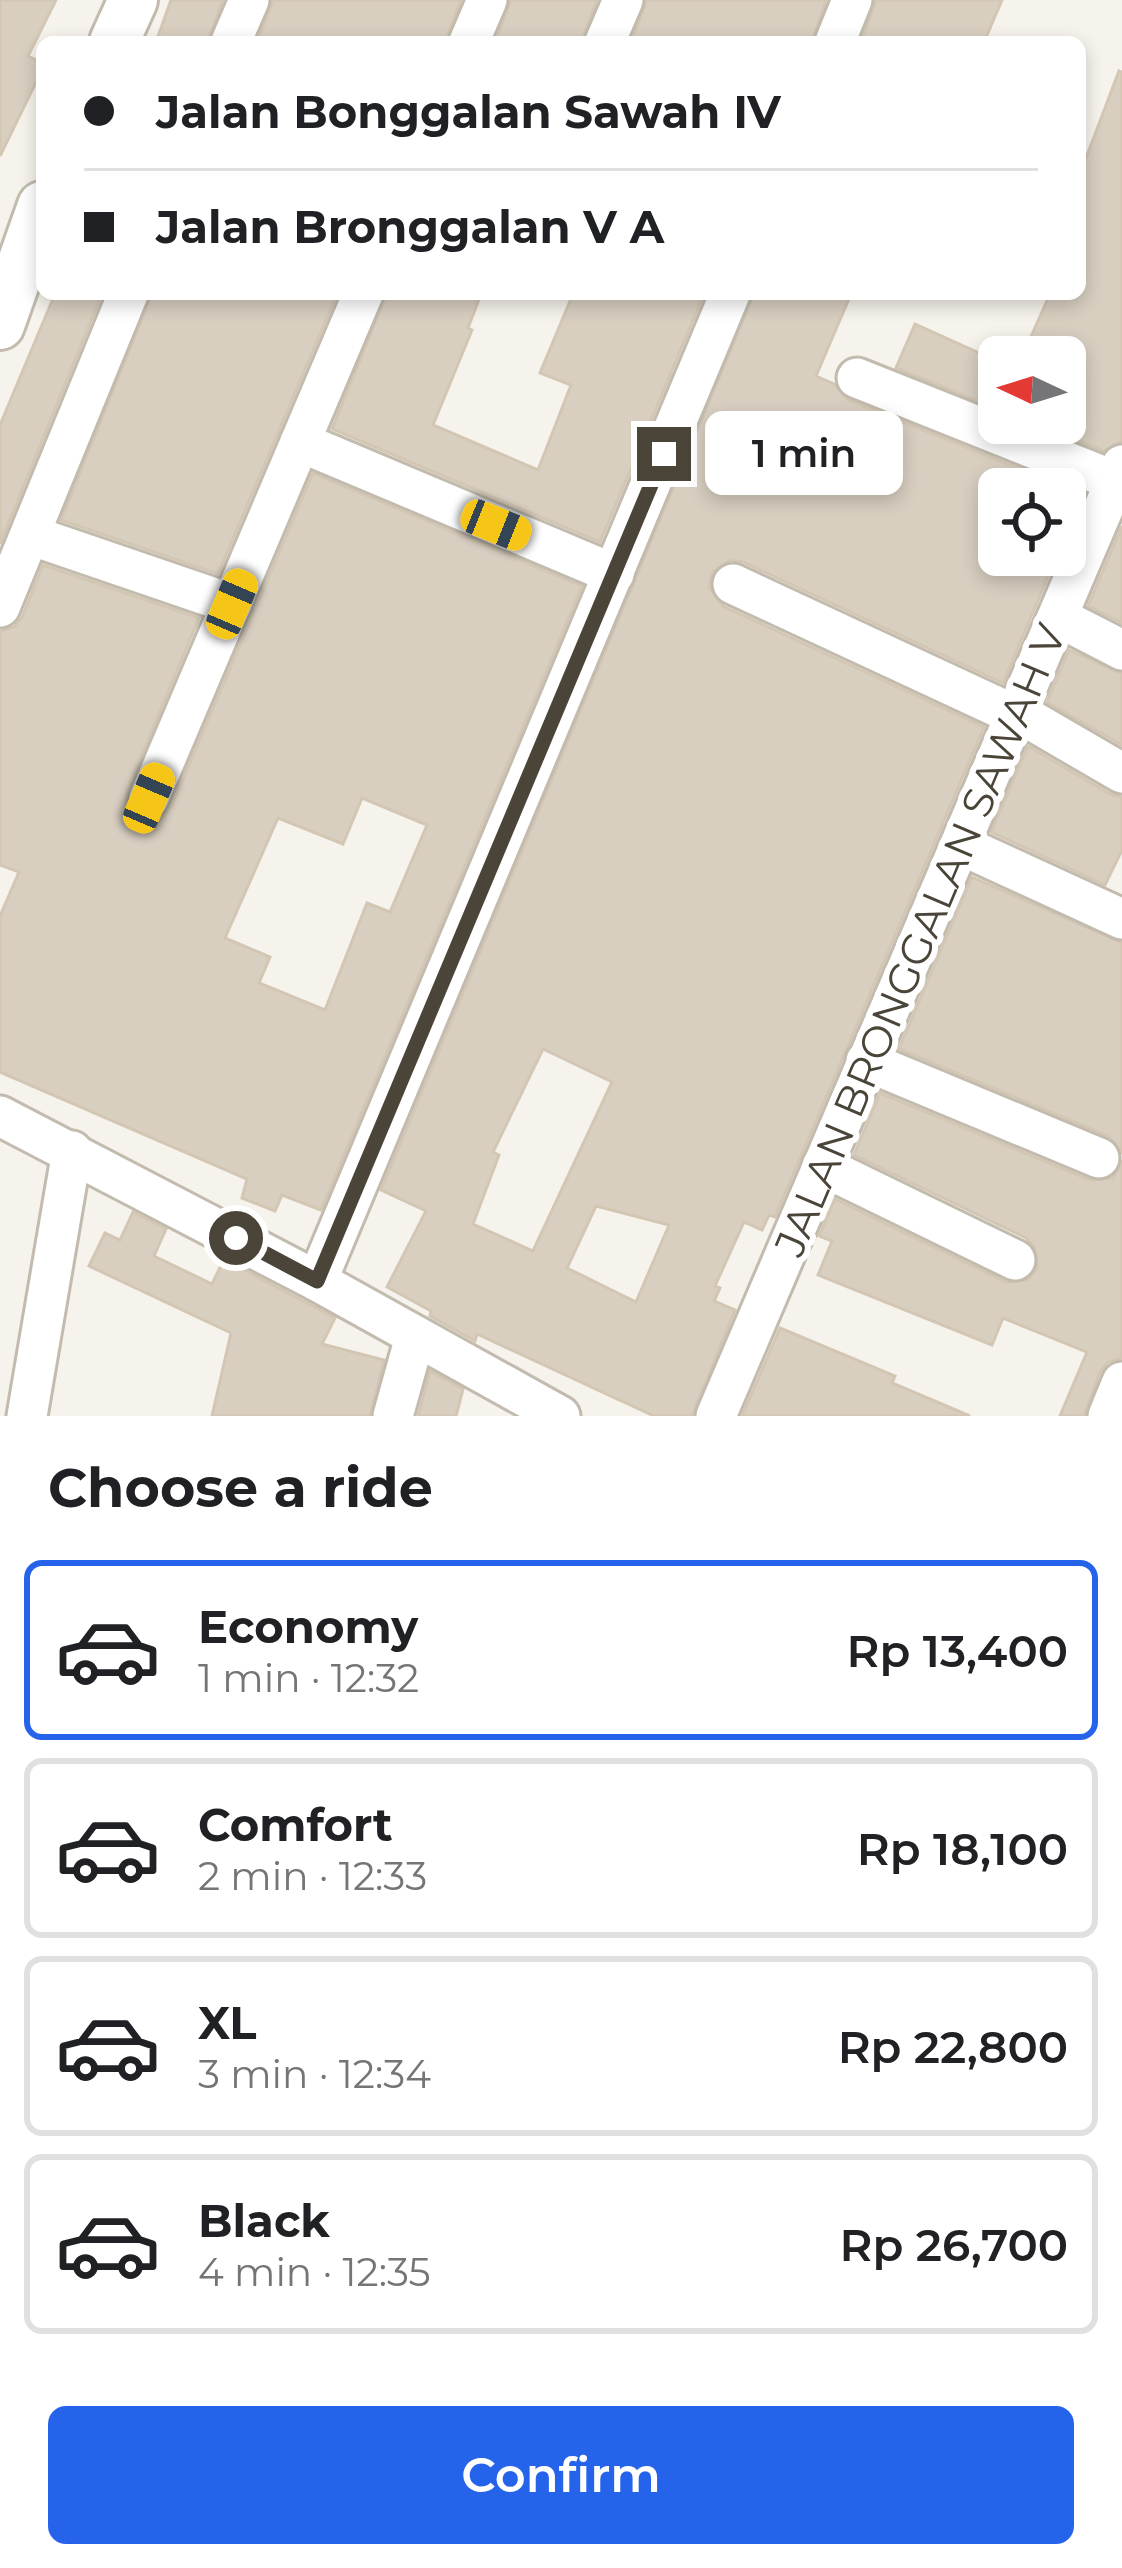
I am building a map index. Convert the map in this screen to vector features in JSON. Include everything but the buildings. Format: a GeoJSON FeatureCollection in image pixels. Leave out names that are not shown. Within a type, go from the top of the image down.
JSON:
{"type":"FeatureCollection","features":[{"type":"Feature","properties":{"kind":"street"},"geometry":{"type":"LineString","coordinates":[[117,36],[133,0]]}},
{"type":"Feature","properties":{"kind":"street"},"geometry":{"type":"LineString","coordinates":[[233,36],[248,0]]}},
{"type":"Feature","properties":{"kind":"street"},"geometry":{"type":"LineString","coordinates":[[472,36],[487,0]]}},
{"type":"Feature","properties":{"kind":"street"},"geometry":{"type":"LineString","coordinates":[[608,36],[623,0]]}},
{"type":"Feature","properties":{"kind":"street"},"geometry":{"type":"LineString","coordinates":[[837,36],[852,0]]}},
{"type":"Feature","properties":{"kind":"street"},"geometry":{"type":"LineString","coordinates":[[0,325],[36,223]]}},
{"type":"Feature","properties":{"kind":"street"},"geometry":{"type":"LineString","coordinates":[[0,608],[126,300]]}},
{"type":"Feature","properties":{"kind":"street"},"geometry":{"type":"LineString","coordinates":[[149,798],[360,300]]}},
{"type":"Feature","properties":{"kind":"street"},"geometry":{"type":"LineString","coordinates":[[317,1281],[728,300]]}},
{"type":"Feature","properties":{"kind":"street"},"geometry":{"type":"LineString","coordinates":[[857,377],[1119,473]]}},
{"type":"Feature","properties":{"kind":"street"},"geometry":{"type":"LineString","coordinates":[[300,442],[614,574]]}},
{"type":"Feature","properties":{"kind":"street","name":"JALAN BRONGGALAN SAWAH V"},"geometry":{"type":"LineString","coordinates":[[716,1416],[1119,473]]}},
{"type":"Feature","properties":{"kind":"street"},"geometry":{"type":"LineString","coordinates":[[30,535],[232,604]]}},
{"type":"Feature","properties":{"kind":"street"},"geometry":{"type":"LineString","coordinates":[[733,584],[1018,715],[1122,772]]}},
{"type":"Feature","properties":{"kind":"street"},"geometry":{"type":"LineString","coordinates":[[1058,617],[1122,650]]}},
{"type":"Feature","properties":{"kind":"street"},"geometry":{"type":"LineString","coordinates":[[961,845],[1122,919]]}},
{"type":"Feature","properties":{"kind":"street"},"geometry":{"type":"LineString","coordinates":[[866,1061],[1100,1158]]}},
{"type":"Feature","properties":{"kind":"street"},"geometry":{"type":"LineString","coordinates":[[0,1115],[317,1281],[560,1416]]}},
{"type":"Feature","properties":{"kind":"street"},"geometry":{"type":"LineString","coordinates":[[27,1416],[72,1150]]}},
{"type":"Feature","properties":{"kind":"street"},"geometry":{"type":"LineString","coordinates":[[822,1166],[1015,1260]]}},
{"type":"Feature","properties":{"kind":"street"},"geometry":{"type":"LineString","coordinates":[[393,1416],[415,1337]]}},
{"type":"Feature","properties":{"kind":"street"},"geometry":{"type":"LineString","coordinates":[[1108,1416],[1122,1382]]}},
{"type":"Feature","properties":{"kind":"route"},"geometry":{"type":"LineString","coordinates":[[236,1238],[317,1281],[664,454]]}}]}
